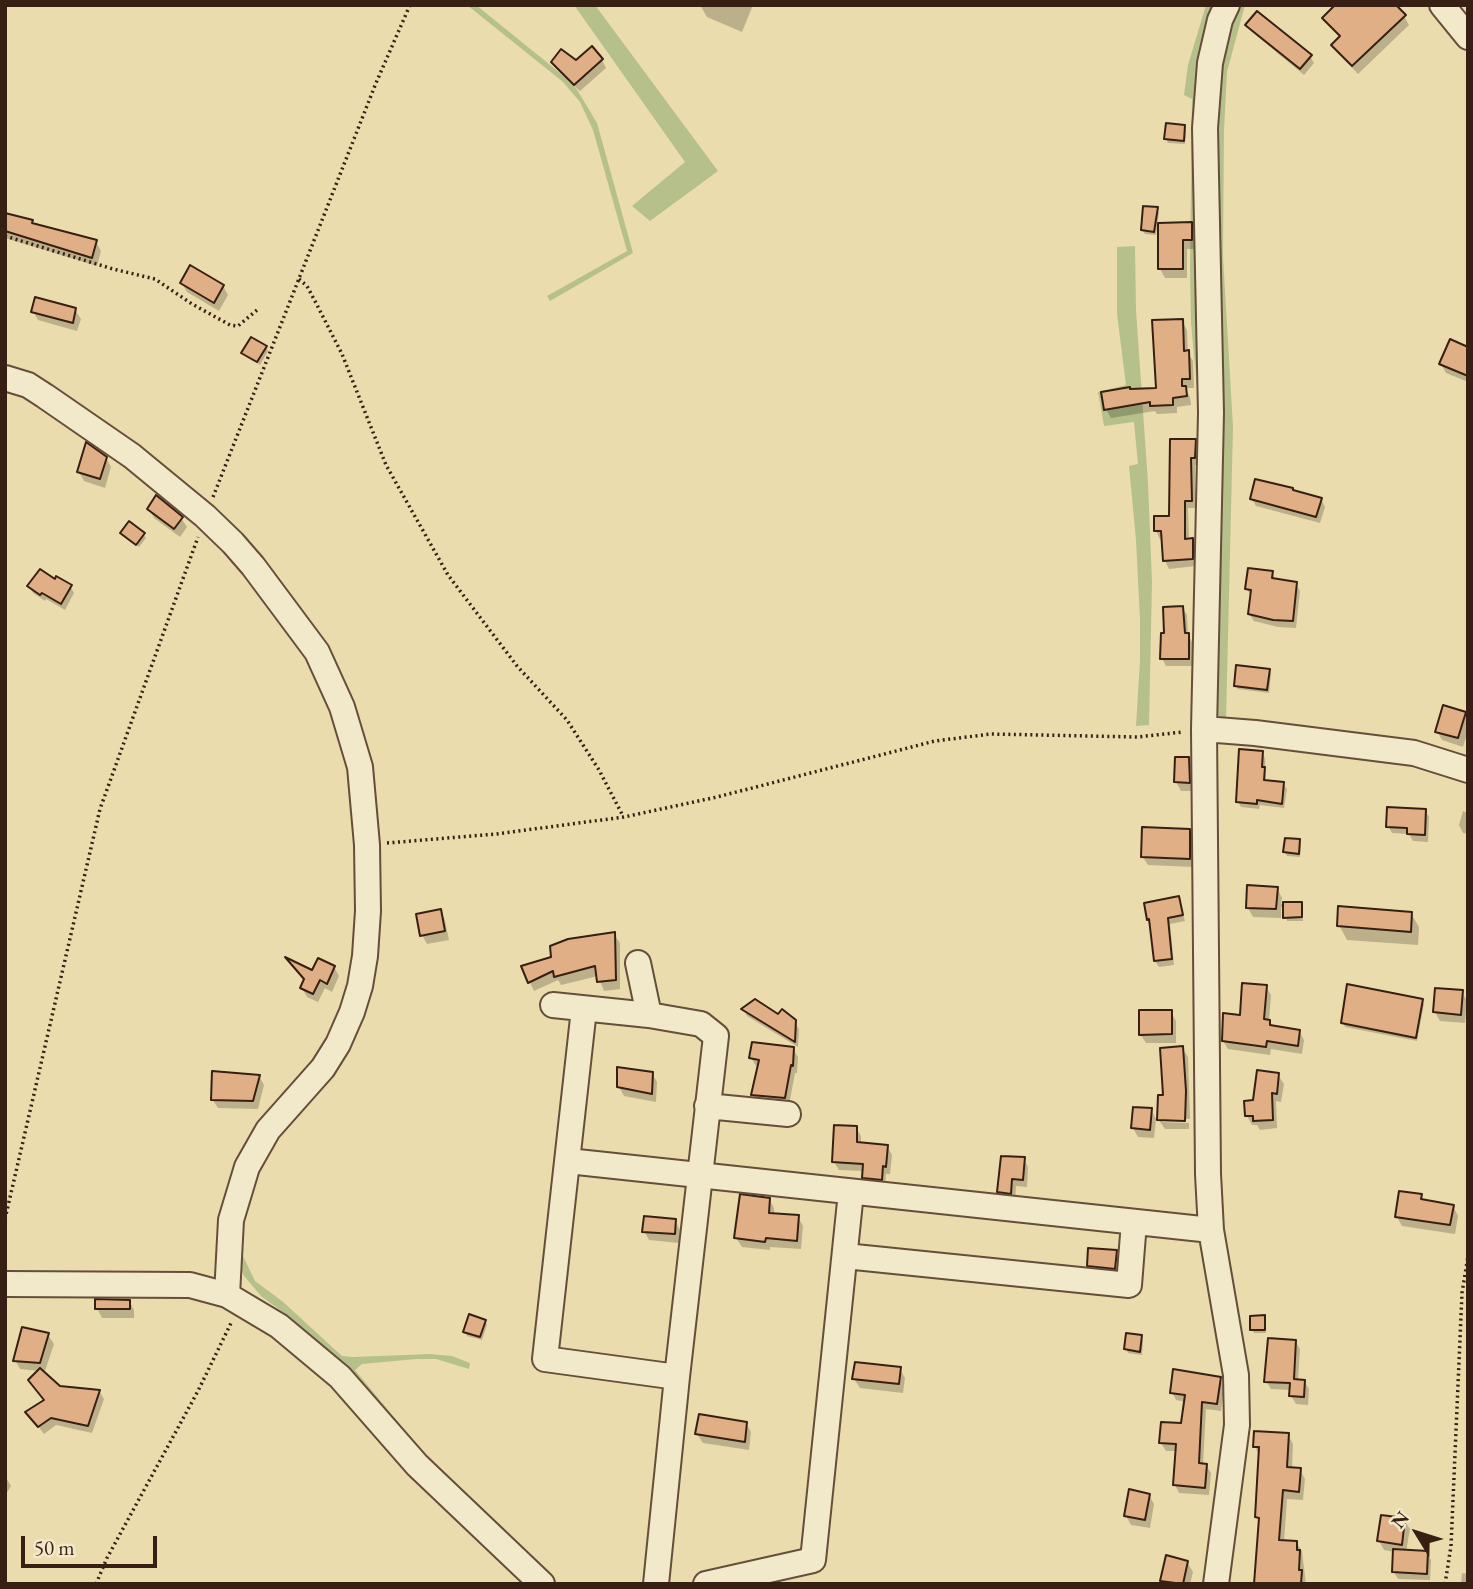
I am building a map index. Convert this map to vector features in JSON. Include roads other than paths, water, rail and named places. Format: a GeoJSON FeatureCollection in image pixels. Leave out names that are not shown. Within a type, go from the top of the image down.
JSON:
{"type":"FeatureCollection","features":[{"type":"Feature","properties":{"kind":"street"},"geometry":{"type":"LineString","coordinates":[[1216,1584],[1237,1425],[1236,1375],[1211,1230],[1208,1174],[1204,729],[1211,413],[1205,128],[1210,63],[1220,20],[1227,5]]}},
{"type":"Feature","properties":{"kind":"street"},"geometry":{"type":"LineString","coordinates":[[1442,5],[1468,37]]}},
{"type":"Feature","properties":{"kind":"street"},"geometry":{"type":"LineString","coordinates":[[5,378],[28,385],[122,448],[205,516],[253,566],[317,652],[342,707],[360,767],[367,845],[368,911],[365,957],[352,1012],[338,1044],[323,1068],[268,1130],[247,1167],[231,1220],[227,1295]]}},
{"type":"Feature","properties":{"kind":"street"},"geometry":{"type":"LineString","coordinates":[[1204,729],[1415,753],[1468,770]]}},
{"type":"Feature","properties":{"kind":"street"},"geometry":{"type":"LineString","coordinates":[[638,963],[649,1015]]}},
{"type":"Feature","properties":{"kind":"street"},"geometry":{"type":"LineString","coordinates":[[553,1005],[649,1015],[701,1024],[716,1036],[656,1584]]}},
{"type":"Feature","properties":{"kind":"street"},"geometry":{"type":"LineString","coordinates":[[584,1009],[545,1359],[677,1377]]}},
{"type":"Feature","properties":{"kind":"street"},"geometry":{"type":"LineString","coordinates":[[707,1106],[788,1114]]}},
{"type":"Feature","properties":{"kind":"street"},"geometry":{"type":"LineString","coordinates":[[568,1161],[1211,1230]]}},
{"type":"Feature","properties":{"kind":"street"},"geometry":{"type":"LineString","coordinates":[[706,1584],[813,1560],[851,1192]]}},
{"type":"Feature","properties":{"kind":"street"},"geometry":{"type":"LineString","coordinates":[[845,1256],[1129,1285],[1134,1222]]}},
{"type":"Feature","properties":{"kind":"street"},"geometry":{"type":"LineString","coordinates":[[5,1284],[190,1285],[227,1295],[279,1326],[340,1377],[417,1465],[541,1584]]}}]}
